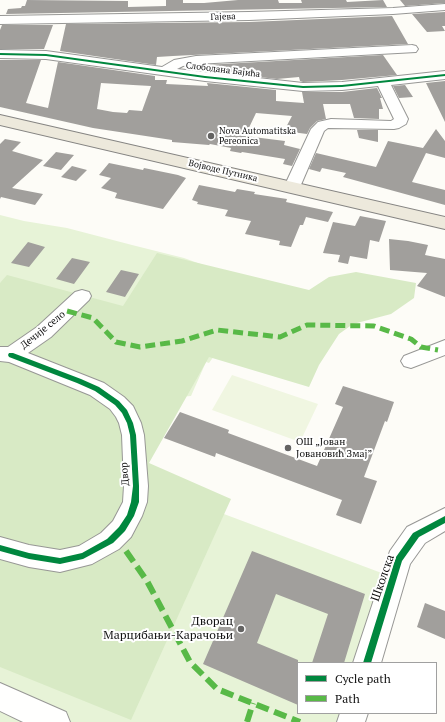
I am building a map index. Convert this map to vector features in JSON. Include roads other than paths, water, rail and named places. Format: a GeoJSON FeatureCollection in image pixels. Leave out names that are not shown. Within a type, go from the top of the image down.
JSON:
{"type":"FeatureCollection","features":[{"type":"Feature","properties":{"kind":"main road","name":"Војводе Путника"},"geometry":{"type":"LineString","coordinates":[[0,120],[445,223]]}},
{"type":"Feature","properties":{"kind":"street","name":"Гајева"},"geometry":{"type":"LineString","coordinates":[[0,20],[234,16],[445,8]]}},
{"type":"Feature","properties":{"kind":"street","name":"Слободана Бајића"},"geometry":{"type":"LineString","coordinates":[[165,72],[179,63],[196,60],[412,49]]}},
{"type":"Feature","properties":{"kind":"street","name":"Слободана Бајића"},"geometry":{"type":"LineString","coordinates":[[0,54],[52,56],[245,82],[303,86],[342,86],[445,75]]}},
{"type":"Feature","properties":{"kind":"street"},"geometry":{"type":"LineString","coordinates":[[292,187],[318,129],[323,125],[331,123],[394,125],[401,122],[402,119],[382,81]]}},
{"type":"Feature","properties":{"kind":"street","name":"Дечије село"},"geometry":{"type":"LineString","coordinates":[[6,355],[44,332],[82,296]]}},
{"type":"Feature","properties":{"kind":"street"},"geometry":{"type":"LineString","coordinates":[[411,361],[445,347]]}},
{"type":"Feature","properties":{"kind":"street","name":"Двор"},"geometry":{"type":"LineString","coordinates":[[0,548],[29,556],[60,561],[83,556],[110,541],[122,529],[130,516],[135,502],[136,486],[133,435],[125,412],[117,403],[97,389],[79,381],[6,355]]}},
{"type":"Feature","properties":{"kind":"street","name":"Школска"},"geometry":{"type":"LineString","coordinates":[[367,662],[399,559],[416,536],[445,518]]}},
{"type":"Feature","properties":{"kind":"street"},"geometry":{"type":"LineString","coordinates":[[0,697],[56,722]]}},
{"type":"Feature","properties":{"kind":"place","name":"Nova Automatitska Pereonica"},"geometry":{"type":"Point","coordinates":[211,136]}},
{"type":"Feature","properties":{"kind":"place","name":"ОШ „Јован Јовановић Змај”"},"geometry":{"type":"Point","coordinates":[288,448]}},
{"type":"Feature","properties":{"kind":"place","name":"Дворац Марцибањи-Карачоњи"},"geometry":{"type":"Point","coordinates":[241,629]}}]}
